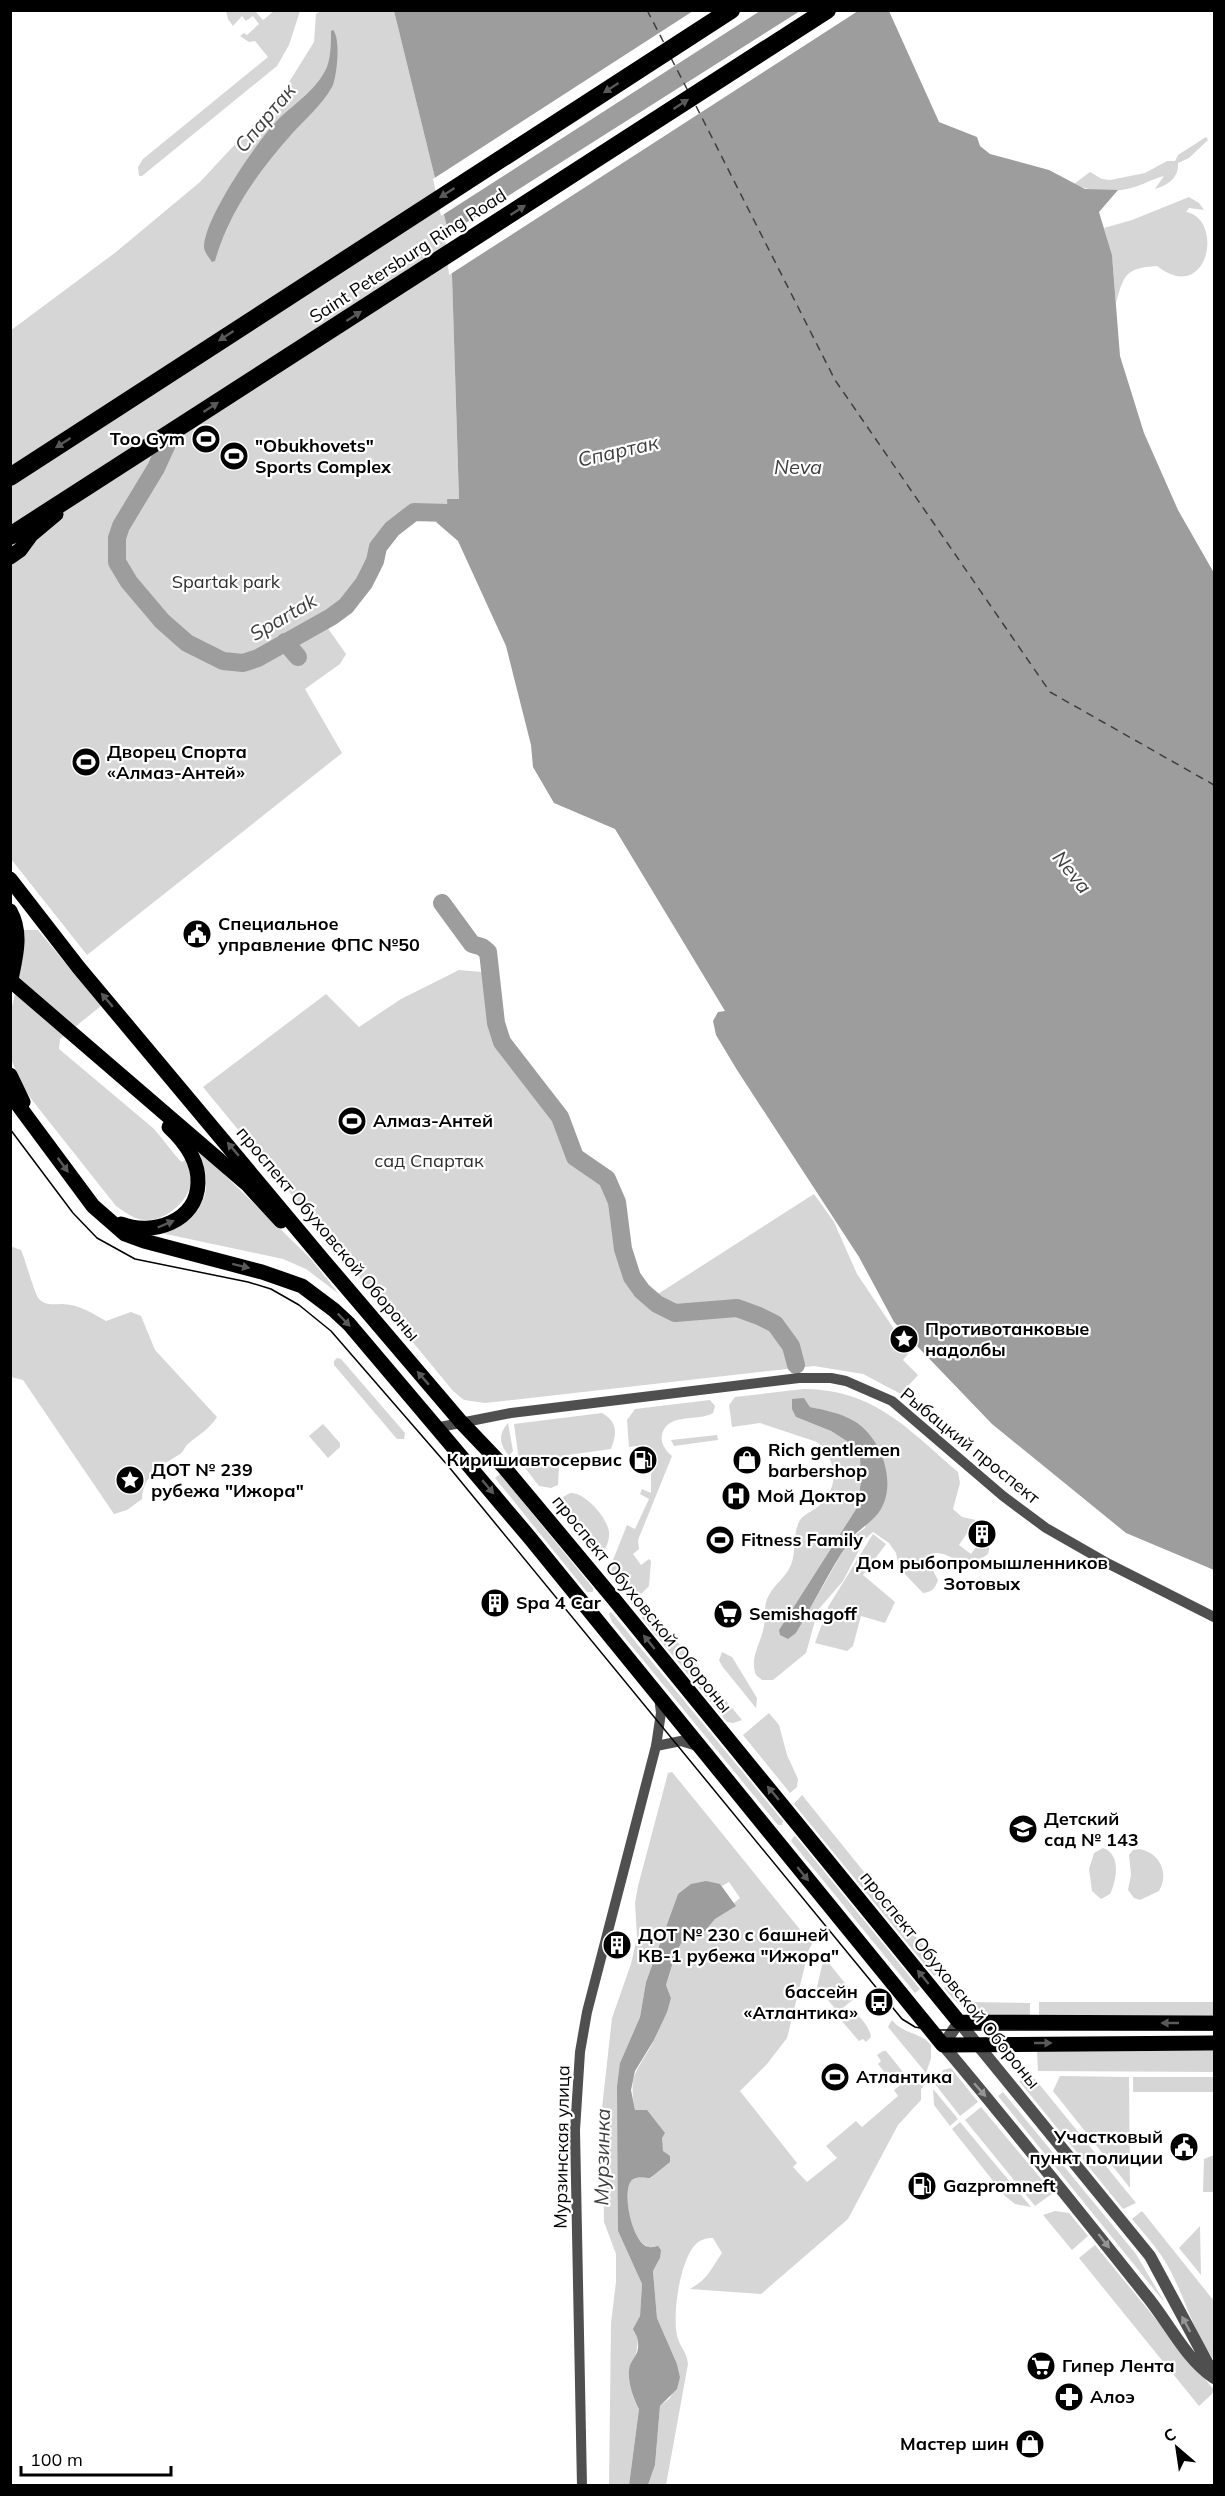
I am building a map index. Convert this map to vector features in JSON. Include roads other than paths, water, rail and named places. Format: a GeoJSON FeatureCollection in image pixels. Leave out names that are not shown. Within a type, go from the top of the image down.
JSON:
{"type":"FeatureCollection","features":[{"type":"Feature","properties":{"kind":"highway","name":"Saint Petersburg Ring Road"},"geometry":{"type":"LineString","coordinates":[[10,477],[731,10]]}},
{"type":"Feature","properties":{"kind":"highway","name":"Saint Petersburg Ring Road"},"geometry":{"type":"LineString","coordinates":[[10,536],[827,10]]}},
{"type":"Feature","properties":{"kind":"main road"},"geometry":{"type":"LineString","coordinates":[[10,557],[20,550],[32,535],[92,484]]}},
{"type":"Feature","properties":{"kind":"main road","name":"проспект Обуховской Обороны"},"geometry":{"type":"LineString","coordinates":[[10,879],[79,968],[323,1260],[461,1422],[503,1466],[613,1598],[959,2022]]}},
{"type":"Feature","properties":{"kind":"main road"},"geometry":{"type":"LineString","coordinates":[[10,911],[18,935],[10,982],[247,1184],[278,1218],[323,1260]]}},
{"type":"Feature","properties":{"kind":"main road"},"geometry":{"type":"LineString","coordinates":[[10,1075],[33,1124]]}},
{"type":"Feature","properties":{"kind":"main road"},"geometry":{"type":"LineString","coordinates":[[10,1094],[93,1206],[122,1225],[134,1228],[158,1228],[181,1217],[197,1193],[198,1176],[196,1167],[181,1138],[145,1105],[131,1084]]}},
{"type":"Feature","properties":{"kind":"main road","name":"проспект Обуховской Обороны"},"geometry":{"type":"LineString","coordinates":[[93,1206],[125,1234],[262,1272],[302,1286],[349,1324],[593,1615],[943,2045]]}},
{"type":"Feature","properties":{"kind":"main road"},"geometry":{"type":"LineString","coordinates":[[593,1615],[613,1598]]}},
{"type":"Feature","properties":{"kind":"main road"},"geometry":{"type":"LineString","coordinates":[[778,1842],[799,1825]]}},
{"type":"Feature","properties":{"kind":"main road"},"geometry":{"type":"LineString","coordinates":[[959,2022],[1215,2023]]}},
{"type":"Feature","properties":{"kind":"main road"},"geometry":{"type":"LineString","coordinates":[[943,2045],[1215,2043]]}},
{"type":"Feature","properties":{"kind":"street","name":"Рыбацкий проспект"},"geometry":{"type":"LineString","coordinates":[[435,1428],[511,1413],[788,1380],[814,1378],[846,1381],[892,1401],[1002,1496],[1046,1528],[1087,1552],[1215,1617]]}},
{"type":"Feature","properties":{"kind":"street","name":"Мурзинская улица"},"geometry":{"type":"LineString","coordinates":[[582,2486],[575,2130],[580,2052],[596,1974],[656,1746],[661,1713],[659,1696]]}},
{"type":"Feature","properties":{"kind":"street"},"geometry":{"type":"LineString","coordinates":[[656,1746],[681,1741],[700,1747]]}},
{"type":"Feature","properties":{"kind":"street"},"geometry":{"type":"LineString","coordinates":[[943,2045],[959,2022]]}},
{"type":"Feature","properties":{"kind":"street","name":"проспект Обуховской Обороны"},"geometry":{"type":"LineString","coordinates":[[959,2022],[1145,2250],[1215,2376]]}},
{"type":"Feature","properties":{"kind":"street","name":"проспект Обуховской Обороны"},"geometry":{"type":"LineString","coordinates":[[943,2045],[1149,2299],[1202,2370],[1215,2376]]}},
{"type":"Feature","properties":{"kind":"water","name":"Neva"},"geometry":{"type":"Polygon","coordinates":[[[394,11],[889,11],[939,122],[977,137],[980,146],[990,154],[1049,170],[1085,189],[1118,190],[1099,212],[1112,255],[1120,356],[1144,433],[1178,510],[1214,573],[1214,1570],[1126,1533],[992,1424],[894,1322],[859,1257],[716,1035],[713,1021],[718,1012],[725,1011],[615,829],[554,803],[533,767],[531,745],[506,646],[458,541],[436,522],[448,513],[447,499],[459,499],[452,276],[448,231],[394,11]]]}},
{"type":"Feature","properties":{"kind":"water"},"geometry":{"type":"Polygon","coordinates":[[[333,30],[337,41],[337,58],[332,87],[278,150],[245,194],[228,227],[215,261],[212,262],[204,246],[206,234],[221,201],[265,134],[310,91],[322,76],[328,63],[331,31],[333,30]]]}},
{"type":"Feature","properties":{"kind":"water"},"geometry":{"type":"Polygon","coordinates":[[[804,1398],[810,1407],[843,1416],[864,1428],[879,1448],[884,1460],[887,1486],[886,1498],[881,1509],[849,1542],[796,1633],[788,1639],[780,1635],[779,1630],[858,1506],[861,1479],[860,1458],[856,1447],[831,1431],[796,1417],[792,1409],[792,1399],[804,1398]]]}},
{"type":"Feature","properties":{"kind":"water"},"geometry":{"type":"Polygon","coordinates":[[[706,1881],[720,1884],[736,1906],[715,1919],[705,1931],[682,1942],[676,1952],[666,1985],[671,1998],[667,2012],[654,2040],[635,2071],[631,2090],[635,2110],[647,2110],[665,2133],[662,2138],[663,2151],[670,2156],[670,2162],[650,2178],[632,2180],[629,2186],[628,2205],[633,2228],[643,2244],[650,2247],[658,2246],[661,2250],[660,2258],[653,2271],[657,2318],[677,2364],[680,2377],[677,2389],[660,2406],[655,2465],[648,2485],[629,2485],[639,2409],[632,2393],[629,2368],[638,2348],[638,2339],[633,2329],[640,2316],[642,2284],[618,2231],[617,2087],[620,2063],[640,2017],[646,1982],[678,1894],[691,1884],[706,1881]]]}},
{"type":"Feature","properties":{"kind":"waterway","name":"Spartak"},"geometry":{"type":"LineString","coordinates":[[167,444],[156,468],[121,526],[117,538],[117,562],[129,582],[162,621],[187,643],[223,661],[243,663],[258,658],[331,617],[346,606],[364,583],[375,561],[378,547],[392,529],[414,512],[448,513],[472,507]]}},
{"type":"Feature","properties":{"kind":"waterway","name":"Мурзинка"},"geometry":{"type":"LineString","coordinates":[[285,642],[298,657]]}},
{"type":"Feature","properties":{"kind":"waterway","name":"Мурзинка"},"geometry":{"type":"LineString","coordinates":[[442,903],[472,944],[488,952],[496,1023],[502,1042],[560,1117],[575,1157],[607,1179],[617,1202],[623,1249],[632,1277],[642,1291],[657,1304],[675,1313],[737,1308],[759,1316],[775,1324],[791,1346],[796,1365]]}},
{"type":"Feature","properties":{"kind":"tram line"},"geometry":{"type":"LineString","coordinates":[[10,1129],[73,1213],[97,1238],[135,1259],[248,1282],[271,1289],[299,1305],[331,1331],[449,1467],[902,2019],[915,2027],[930,2030],[1214,2030]]}},
{"type":"Feature","properties":{"kind":"place","name":"Too Gym"},"geometry":{"type":"Point","coordinates":[206,439]}},
{"type":"Feature","properties":{"kind":"place","name":"\"Obukhovets\" Sports Complex"},"geometry":{"type":"Point","coordinates":[234,456]}},
{"type":"Feature","properties":{"kind":"place","name":"Дворец Спорта «Алмаз-Антей»"},"geometry":{"type":"Point","coordinates":[86,762]}},
{"type":"Feature","properties":{"kind":"place","name":"Специальное управление ФПС №50"},"geometry":{"type":"Point","coordinates":[197,934]}},
{"type":"Feature","properties":{"kind":"place","name":"Алмаз-Антей"},"geometry":{"type":"Point","coordinates":[352,1121]}},
{"type":"Feature","properties":{"kind":"place","name":"Противотанковые надолбы"},"geometry":{"type":"Point","coordinates":[904,1339]}},
{"type":"Feature","properties":{"kind":"place","name":"Киришиавтосервис"},"geometry":{"type":"Point","coordinates":[643,1460]}},
{"type":"Feature","properties":{"kind":"place","name":"Rich gentlemen barbershop"},"geometry":{"type":"Point","coordinates":[747,1460]}},
{"type":"Feature","properties":{"kind":"place","name":"ДОТ № 239 рубежа \"Ижора\""},"geometry":{"type":"Point","coordinates":[130,1480]}},
{"type":"Feature","properties":{"kind":"place","name":"Мой Доктор"},"geometry":{"type":"Point","coordinates":[736,1496]}},
{"type":"Feature","properties":{"kind":"place","name":"Дом рыбопромышленников Зотовых"},"geometry":{"type":"Point","coordinates":[982,1534]}},
{"type":"Feature","properties":{"kind":"place","name":"Fitness Family"},"geometry":{"type":"Point","coordinates":[720,1540]}},
{"type":"Feature","properties":{"kind":"place","name":"Spa 4 Car"},"geometry":{"type":"Point","coordinates":[495,1603]}},
{"type":"Feature","properties":{"kind":"place","name":"Semishagoff"},"geometry":{"type":"Point","coordinates":[728,1614]}},
{"type":"Feature","properties":{"kind":"place","name":"Детский сад № 143"},"geometry":{"type":"Point","coordinates":[1023,1829]}},
{"type":"Feature","properties":{"kind":"place","name":"ДОТ № 230 с башней КВ-1 рубежа \"Ижора\""},"geometry":{"type":"Point","coordinates":[617,1945]}},
{"type":"Feature","properties":{"kind":"place","name":"бассейн «Атлантика»"},"geometry":{"type":"Point","coordinates":[879,2002]}},
{"type":"Feature","properties":{"kind":"place","name":"Атлантика"},"geometry":{"type":"Point","coordinates":[835,2077]}},
{"type":"Feature","properties":{"kind":"place","name":"Участковый пункт полиции"},"geometry":{"type":"Point","coordinates":[1184,2147]}},
{"type":"Feature","properties":{"kind":"place","name":"Gazpromneft"},"geometry":{"type":"Point","coordinates":[922,2186]}},
{"type":"Feature","properties":{"kind":"place","name":"Гипер Лента"},"geometry":{"type":"Point","coordinates":[1041,2366]}},
{"type":"Feature","properties":{"kind":"place","name":"Алоэ"},"geometry":{"type":"Point","coordinates":[1069,2397]}},
{"type":"Feature","properties":{"kind":"place","name":"Мастер шин"},"geometry":{"type":"Point","coordinates":[1030,2444]}},
{"type":"Feature","properties":{"kind":"water label","name":"Спартак"},"geometry":{"type":"Point","coordinates":[265,118]}},
{"type":"Feature","properties":{"kind":"water label","name":"Спартак"},"geometry":{"type":"Point","coordinates":[618,451]}},
{"type":"Feature","properties":{"kind":"park label","name":"Spartak park"},"geometry":{"type":"Point","coordinates":[226,582]}},
{"type":"Feature","properties":{"kind":"park label","name":"сад Спартак"},"geometry":{"type":"Point","coordinates":[429,1161]}}]}
